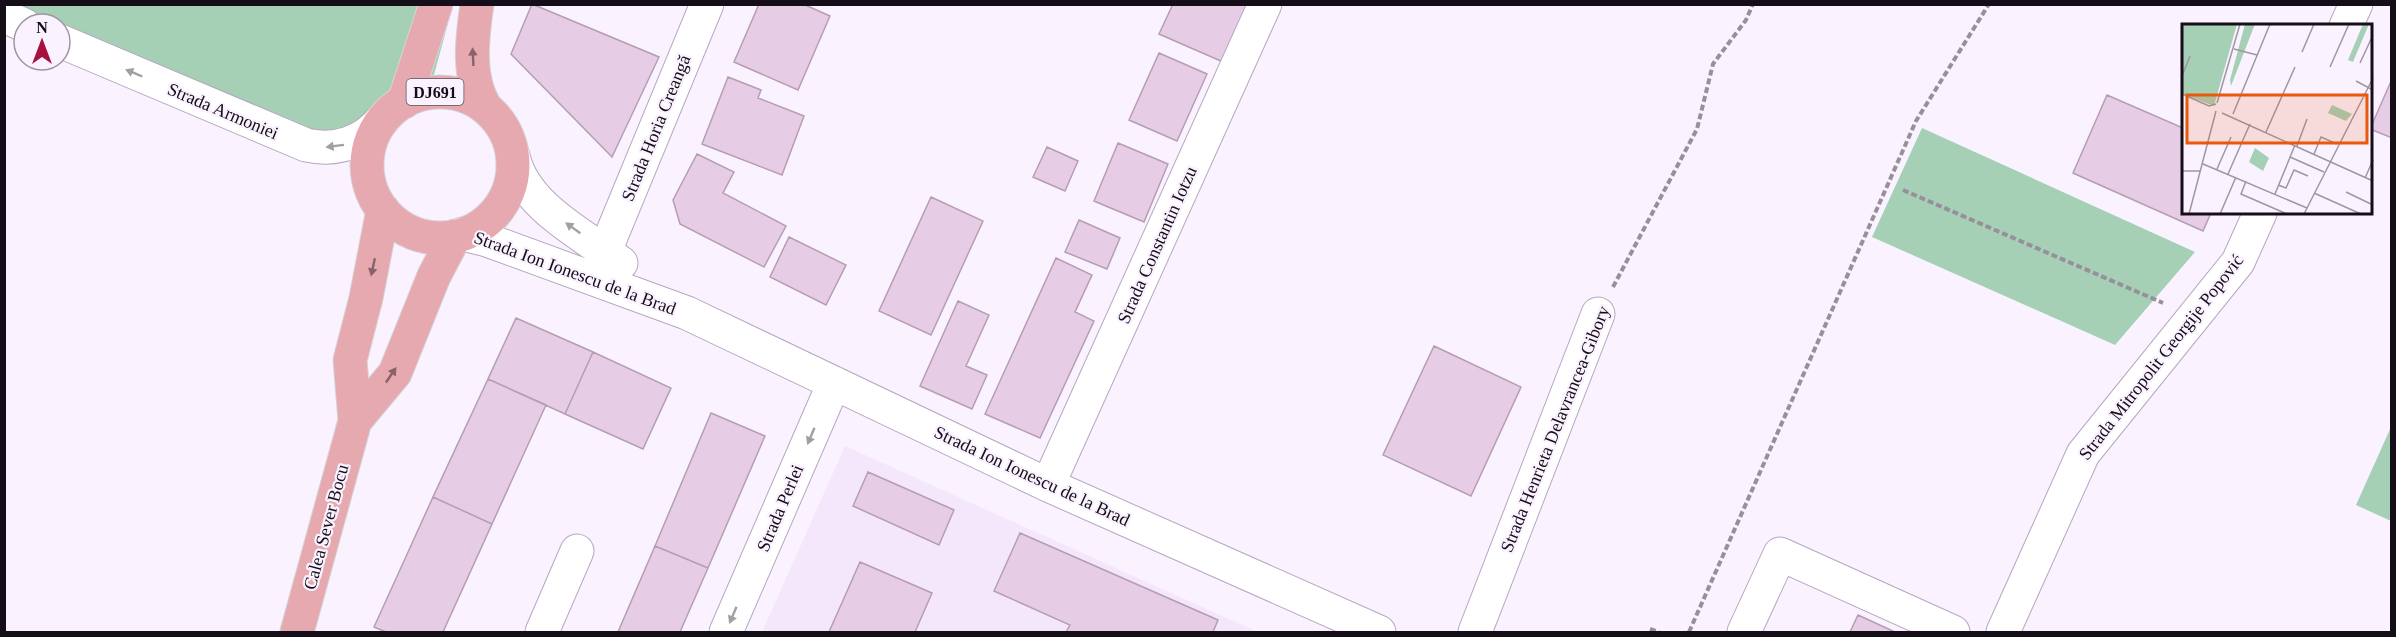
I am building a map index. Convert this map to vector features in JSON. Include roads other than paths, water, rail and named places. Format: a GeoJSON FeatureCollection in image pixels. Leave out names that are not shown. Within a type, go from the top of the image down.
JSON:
{"type":"FeatureCollection","features":[{"type":"Feature","properties":{"kind":"main road","name":"DJ691"},"geometry":{"type":"LineString","coordinates":[[436,4],[394,110],[371,141],[367,168],[370,186],[382,210],[403,227],[419,234],[459,235],[486,221],[500,206],[511,182],[513,156],[505,131],[485,107],[475,85],[472,45],[477,4]]}},
{"type":"Feature","properties":{"kind":"main road","name":"DJ691"},"geometry":{"type":"LineString","coordinates":[[394,110],[422,94],[442,92],[462,95],[485,107]]}},
{"type":"Feature","properties":{"kind":"main road","name":"Calea Sever Bocu"},"geometry":{"type":"LineString","coordinates":[[297,633],[355,421],[350,360],[366,298],[382,210]]}},
{"type":"Feature","properties":{"kind":"main road","name":"Calea Sever Bocu"},"geometry":{"type":"LineString","coordinates":[[355,421],[395,373],[434,276],[459,235]]}},
{"type":"Feature","properties":{"kind":"street","name":"Strada Horia Creangă"},"geometry":{"type":"LineString","coordinates":[[605,251],[707,4]]}},
{"type":"Feature","properties":{"kind":"street","name":"Strada Constantin Iotzu"},"geometry":{"type":"LineString","coordinates":[[1048,484],[1140,285],[1265,4]]}},
{"type":"Feature","properties":{"kind":"street"},"geometry":{"type":"LineString","coordinates":[[2347,24],[2356,4]]}},
{"type":"Feature","properties":{"kind":"street","name":"Strada Armoniei"},"geometry":{"type":"LineString","coordinates":[[72,46],[306,146],[328,148],[348,144],[369,133],[394,110]]}},
{"type":"Feature","properties":{"kind":"street","name":"Strada Ion Ionescu de la Brad"},"geometry":{"type":"LineString","coordinates":[[513,156],[521,180],[534,198],[687,313]]}},
{"type":"Feature","properties":{"kind":"street","name":"Strada Mitropolit Georgije Popović"},"geometry":{"type":"LineString","coordinates":[[2003,633],[2083,454],[2238,262],[2260,214]]}},
{"type":"Feature","properties":{"kind":"street","name":"Strada Ion Ionescu de la Brad"},"geometry":{"type":"LineString","coordinates":[[459,235],[487,240],[687,313],[1048,484],[1379,633]]}},
{"type":"Feature","properties":{"kind":"street","name":"Strada Henrieta Delavrancea-Gibory"},"geometry":{"type":"LineString","coordinates":[[1475,633],[1598,314]]}},
{"type":"Feature","properties":{"kind":"street","name":"Strada Perlei"},"geometry":{"type":"LineString","coordinates":[[726,633],[834,383]]}},
{"type":"Feature","properties":{"kind":"street"},"geometry":{"type":"LineString","coordinates":[[542,633],[577,551]]}},
{"type":"Feature","properties":{"kind":"street"},"geometry":{"type":"LineString","coordinates":[[1744,633],[1780,554],[1953,633]]}}]}
